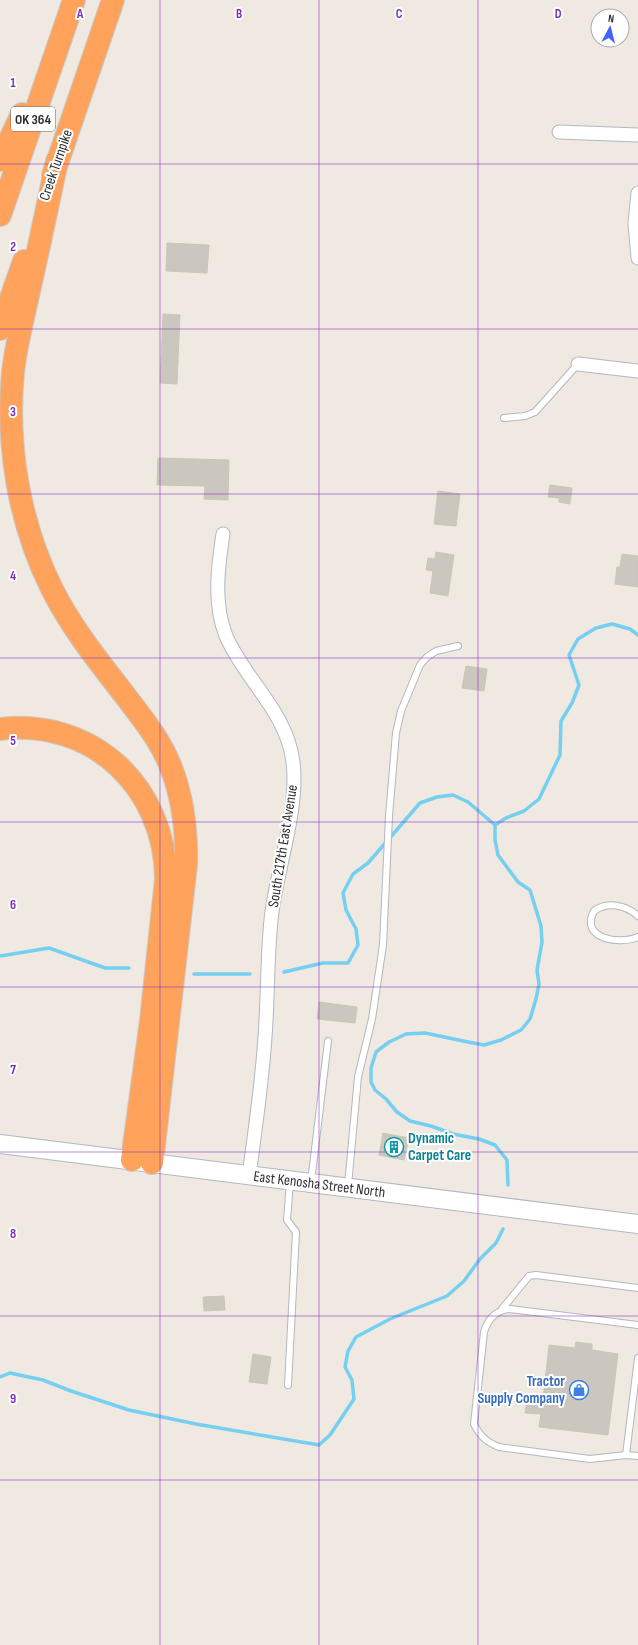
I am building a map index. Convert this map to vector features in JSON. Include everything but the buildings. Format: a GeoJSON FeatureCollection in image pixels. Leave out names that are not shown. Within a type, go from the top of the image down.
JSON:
{"type":"FeatureCollection","features":[{"type":"Feature","properties":{"kind":"highway","name":"OK 364"},"geometry":{"type":"LineString","coordinates":[[0,215],[74,0]]}},
{"type":"Feature","properties":{"kind":"highway","name":"Creek Turnpike"},"geometry":{"type":"LineString","coordinates":[[0,330],[113,0]]}},
{"type":"Feature","properties":{"kind":"highway"},"geometry":{"type":"LineString","coordinates":[[0,160],[66,23]]}},
{"type":"Feature","properties":{"kind":"highway"},"geometry":{"type":"LineString","coordinates":[[58,161],[15,354],[12,399],[13,447],[16,472],[27,523],[42,566],[52,589],[80,635],[146,723],[159,743],[169,763],[176,780],[182,803],[186,840],[186,864],[142,1162]]}},
{"type":"Feature","properties":{"kind":"highway"},"geometry":{"type":"LineString","coordinates":[[0,729],[38,729],[76,739],[109,758],[138,788],[152,811],[164,848],[166,879],[144,1070],[142,1162]]}},
{"type":"Feature","properties":{"kind":"main road","name":"East Kenosha Street North"},"geometry":{"type":"LineString","coordinates":[[0,1144],[638,1224]]}},
{"type":"Feature","properties":{"kind":"street"},"geometry":{"type":"LineString","coordinates":[[559,132],[638,135]]}},
{"type":"Feature","properties":{"kind":"street"},"geometry":{"type":"LineString","coordinates":[[638,193],[635,223],[638,258]]}},
{"type":"Feature","properties":{"kind":"street"},"geometry":{"type":"LineString","coordinates":[[578,364],[638,371]]}},
{"type":"Feature","properties":{"kind":"street","name":"South 217th East Avenue"},"geometry":{"type":"LineString","coordinates":[[223,534],[217,585],[221,618],[226,635],[234,651],[264,696],[284,730],[290,745],[293,769],[291,810],[275,887],[271,920],[266,1035],[249,1176]]}},
{"type":"Feature","properties":{"kind":"lane"},"geometry":{"type":"LineString","coordinates":[[504,418],[525,416],[535,412],[578,364]]}},
{"type":"Feature","properties":{"kind":"lane"},"geometry":{"type":"LineString","coordinates":[[348,1188],[358,1076],[372,1019],[383,945],[389,816],[396,733],[401,711],[420,665],[428,656],[436,651],[458,646]]}},
{"type":"Feature","properties":{"kind":"lane"},"geometry":{"type":"LineString","coordinates":[[638,916],[633,911],[623,907],[606,905],[594,911],[590,920],[591,926],[596,933],[606,939],[620,941],[638,937]]}},
{"type":"Feature","properties":{"kind":"lane"},"geometry":{"type":"LineString","coordinates":[[311,1184],[328,1041]]}},
{"type":"Feature","properties":{"kind":"lane"},"geometry":{"type":"LineString","coordinates":[[288,1384],[296,1232],[287,1220],[290,1181]]}},
{"type":"Feature","properties":{"kind":"lane"},"geometry":{"type":"LineString","coordinates":[[638,1288],[536,1275],[529,1276],[502,1310],[487,1323],[484,1332],[474,1424],[479,1434],[488,1443],[499,1447],[590,1459],[626,1455],[638,1456]]}},
{"type":"Feature","properties":{"kind":"lane"},"geometry":{"type":"LineString","coordinates":[[502,1310],[510,1309],[638,1325]]}},
{"type":"Feature","properties":{"kind":"lane"},"geometry":{"type":"LineString","coordinates":[[626,1455],[638,1358]]}},
{"type":"Feature","properties":{"kind":"waterway"},"geometry":{"type":"LineString","coordinates":[[495,825],[506,818],[524,811],[539,799],[560,755],[561,721],[572,703],[579,685],[569,655],[578,639],[596,628],[612,624],[630,629],[638,635]]}},
{"type":"Feature","properties":{"kind":"waterway"},"geometry":{"type":"LineString","coordinates":[[284,972],[323,963],[348,963],[358,945],[356,929],[346,910],[343,893],[353,874],[368,863],[420,803],[437,797],[453,795],[468,802],[495,825],[495,840],[498,855],[518,882],[530,890],[541,926],[542,942],[537,970],[539,984],[530,1019],[521,1030],[501,1040],[484,1045],[425,1033],[406,1034],[389,1042],[376,1052],[371,1068],[371,1082],[375,1090],[386,1099],[397,1112],[410,1121],[431,1126],[453,1134],[479,1139],[495,1145],[507,1160],[508,1185]]}},
{"type":"Feature","properties":{"kind":"waterway"},"geometry":{"type":"LineString","coordinates":[[0,956],[49,948],[105,968],[129,968]]}},
{"type":"Feature","properties":{"kind":"waterway"},"geometry":{"type":"LineString","coordinates":[[194,974],[250,974]]}},
{"type":"Feature","properties":{"kind":"waterway"},"geometry":{"type":"LineString","coordinates":[[0,1377],[10,1373],[43,1380],[129,1410],[196,1424],[319,1445],[330,1435],[354,1399],[352,1380],[345,1367],[348,1351],[356,1337],[390,1319],[447,1296],[464,1281],[480,1259],[496,1243],[503,1229]]}},
{"type":"Feature","properties":{"kind":"place","name":"Dynamic Carpet Care"},"geometry":{"type":"Point","coordinates":[394,1147]}},
{"type":"Feature","properties":{"kind":"place","name":"Tractor Supply Company"},"geometry":{"type":"Point","coordinates":[579,1390]}}]}
